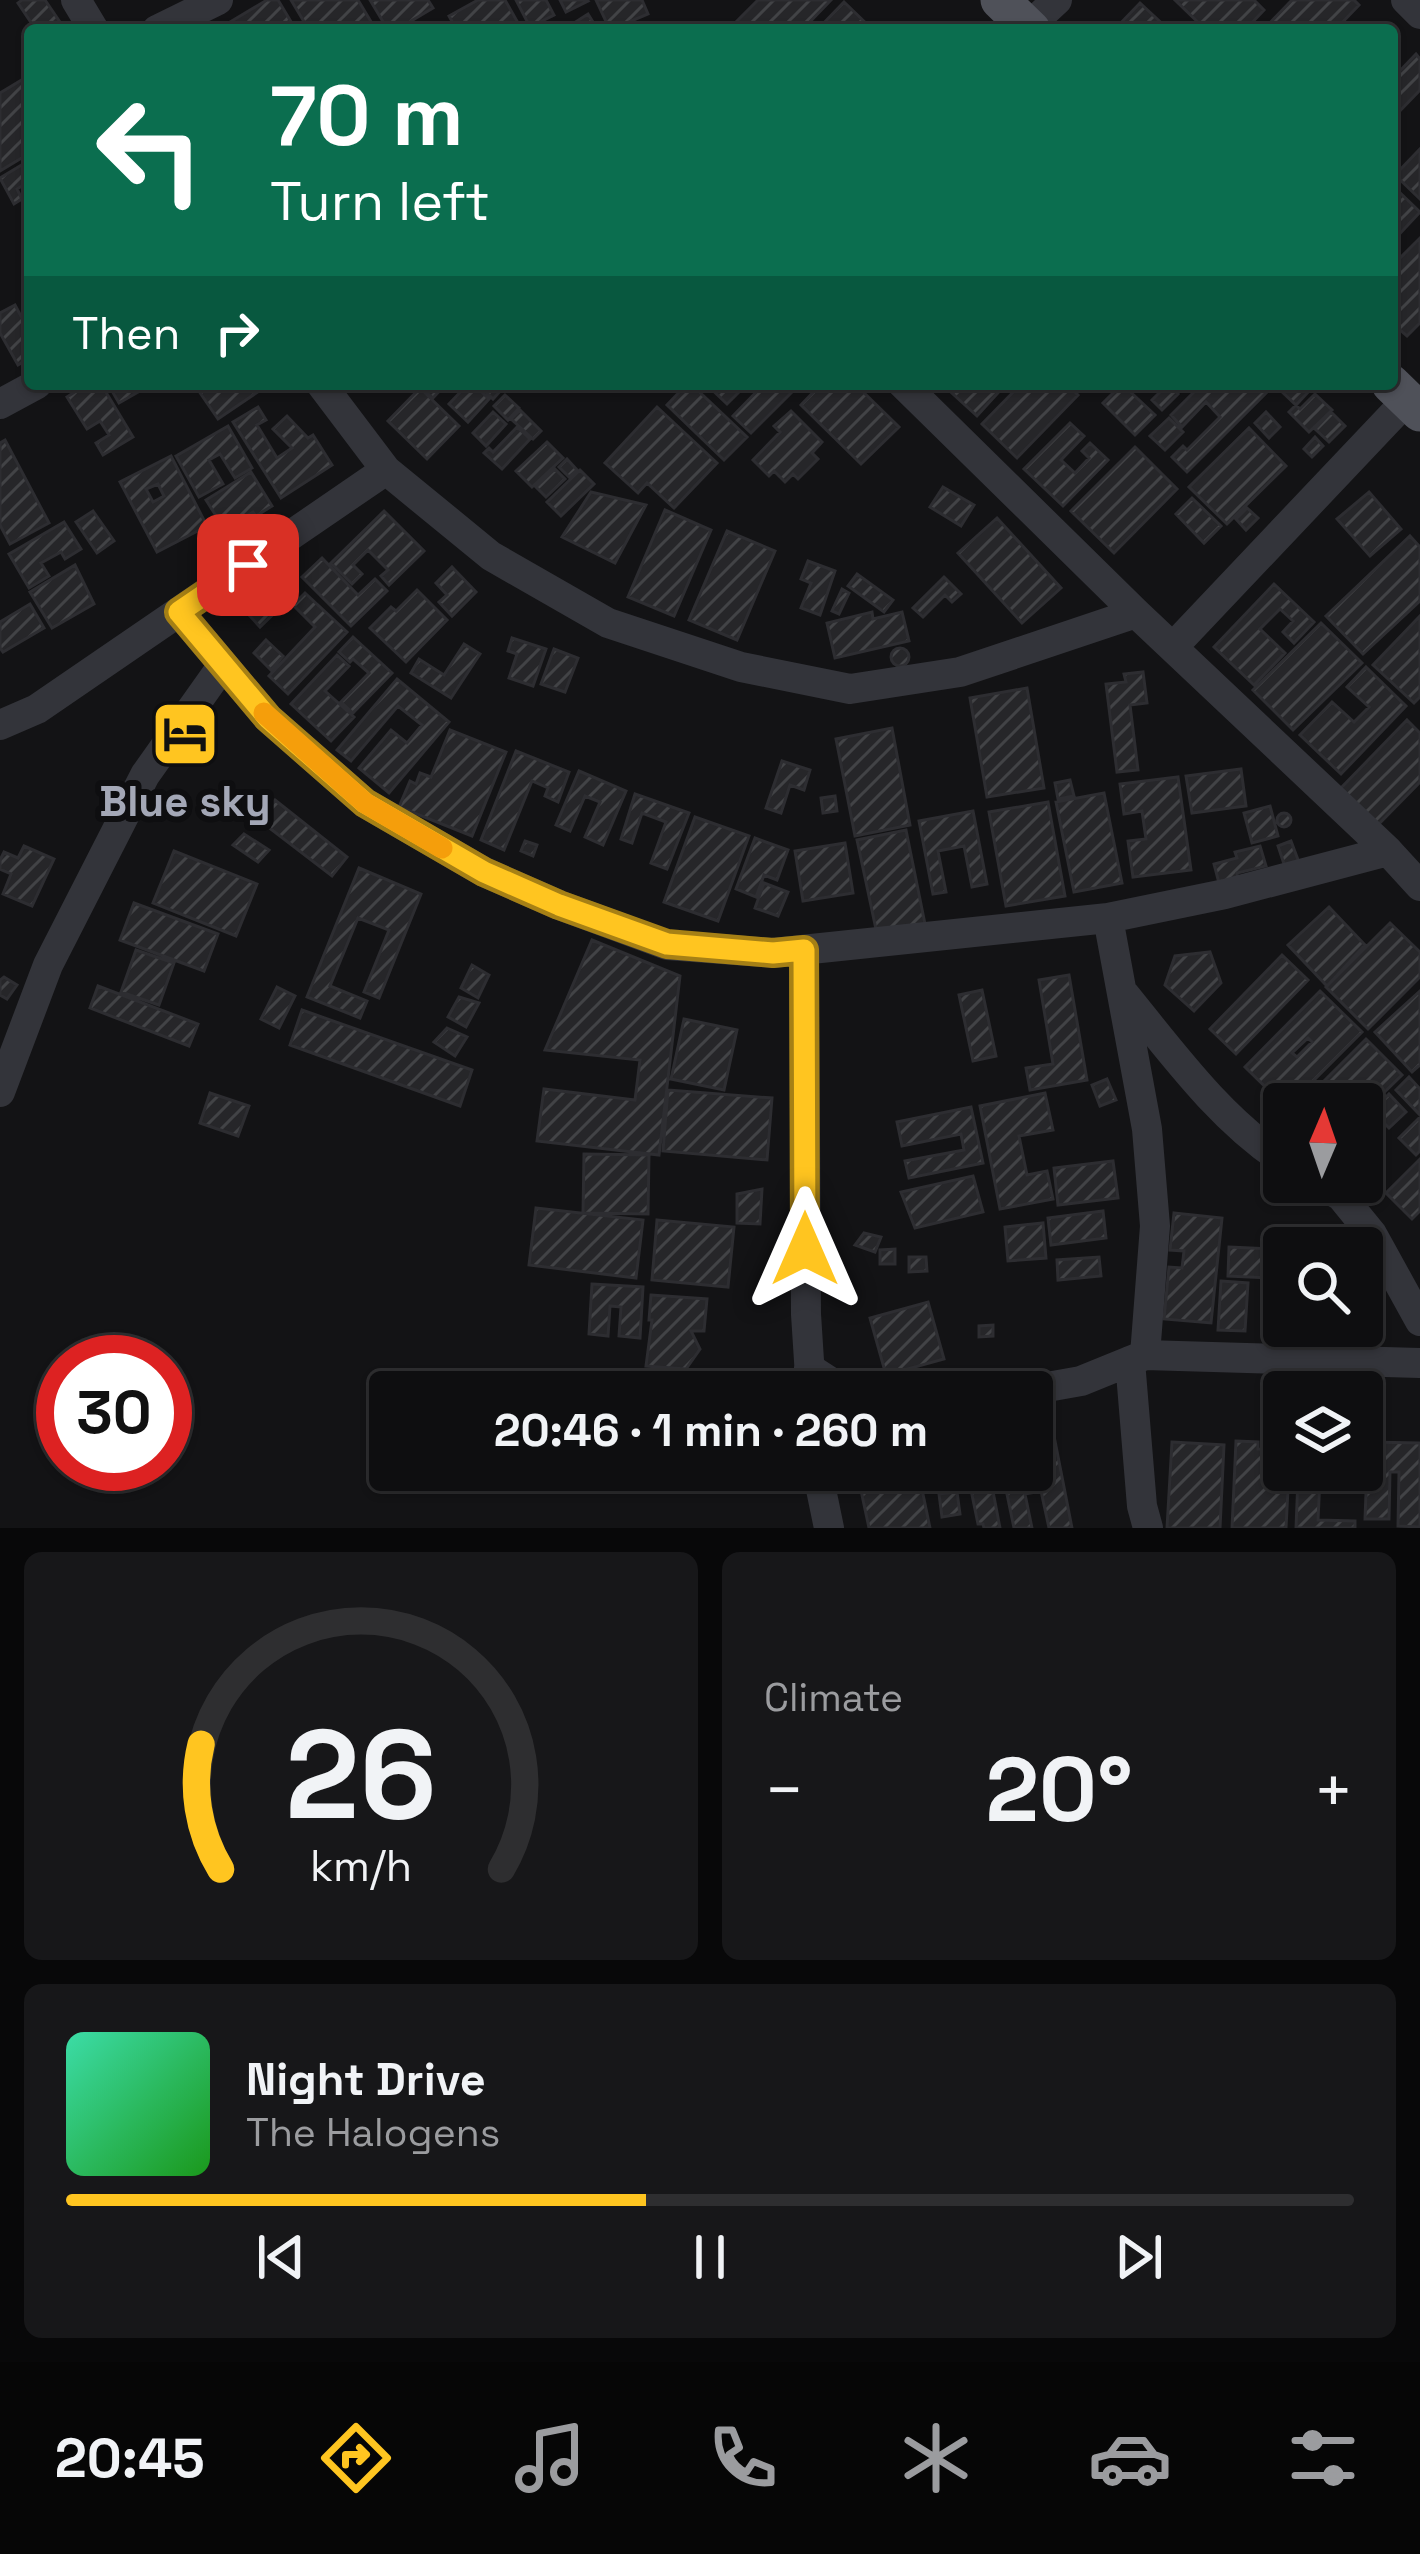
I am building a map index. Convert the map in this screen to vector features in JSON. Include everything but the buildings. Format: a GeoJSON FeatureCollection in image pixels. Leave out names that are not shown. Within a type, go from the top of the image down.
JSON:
{"type":"FeatureCollection","features":[{"type":"Feature","properties":{"kind":"street"},"geometry":{"type":"LineString","coordinates":[[170,24],[218,0]]}},
{"type":"Feature","properties":{"kind":"street"},"geometry":{"type":"LineString","coordinates":[[1020,19],[1057,0]]}},
{"type":"Feature","properties":{"kind":"street"},"geometry":{"type":"LineString","coordinates":[[1406,0],[1420,14]]}},
{"type":"Feature","properties":{"kind":"street"},"geometry":{"type":"LineString","coordinates":[[326,390],[386,470],[491,556],[608,623],[741,667],[850,689],[960,672],[1136,613]]}},
{"type":"Feature","properties":{"kind":"street"},"geometry":{"type":"LineString","coordinates":[[909,390],[1420,886]]}},
{"type":"Feature","properties":{"kind":"street"},"geometry":{"type":"LineString","coordinates":[[1174,646],[1406,399]]}},
{"type":"Feature","properties":{"kind":"street"},"geometry":{"type":"LineString","coordinates":[[0,724],[37,709],[386,470]]}},
{"type":"Feature","properties":{"kind":"street"},"geometry":{"type":"LineString","coordinates":[[179,612],[268,718],[365,803],[484,872],[667,944],[773,953],[1108,918],[1225,894],[1388,851]]}},
{"type":"Feature","properties":{"kind":"street"},"geometry":{"type":"LineString","coordinates":[[0,1092],[48,965],[134,796],[223,664]]}},
{"type":"Feature","properties":{"kind":"street"},"geometry":{"type":"LineString","coordinates":[[1108,918],[1147,1129],[1156,1226],[1138,1358],[1142,1506],[1148,1528]]}},
{"type":"Feature","properties":{"kind":"street"},"geometry":{"type":"LineString","coordinates":[[804,950],[809,1371]]}},
{"type":"Feature","properties":{"kind":"street"},"geometry":{"type":"LineString","coordinates":[[1121,991],[1183,1067],[1234,1122],[1263,1145]]}},
{"type":"Feature","properties":{"kind":"street"},"geometry":{"type":"LineString","coordinates":[[1347,1203],[1372,1234],[1420,1321]]}},
{"type":"Feature","properties":{"kind":"street"},"geometry":{"type":"LineString","coordinates":[[1053,1386],[1081,1381],[1138,1358],[1420,1363]]}},
{"type":"Feature","properties":{"kind":"street"},"geometry":{"type":"LineString","coordinates":[[821,1491],[829,1528]]}},
{"type":"Feature","properties":{"kind":"slow traffic"},"geometry":{"type":"LineString","coordinates":[[264,713],[365,803],[442,848]]}},
{"type":"Feature","properties":{"kind":"place","name":"Blue sky"},"geometry":{"type":"Point","coordinates":[185,734]}},
{"type":"Feature","properties":{"kind":"route"},"geometry":{"type":"LineString","coordinates":[[248,565],[179,612],[268,718],[365,803],[484,872],[667,944],[773,953],[804,950],[805,1249]]}}]}
